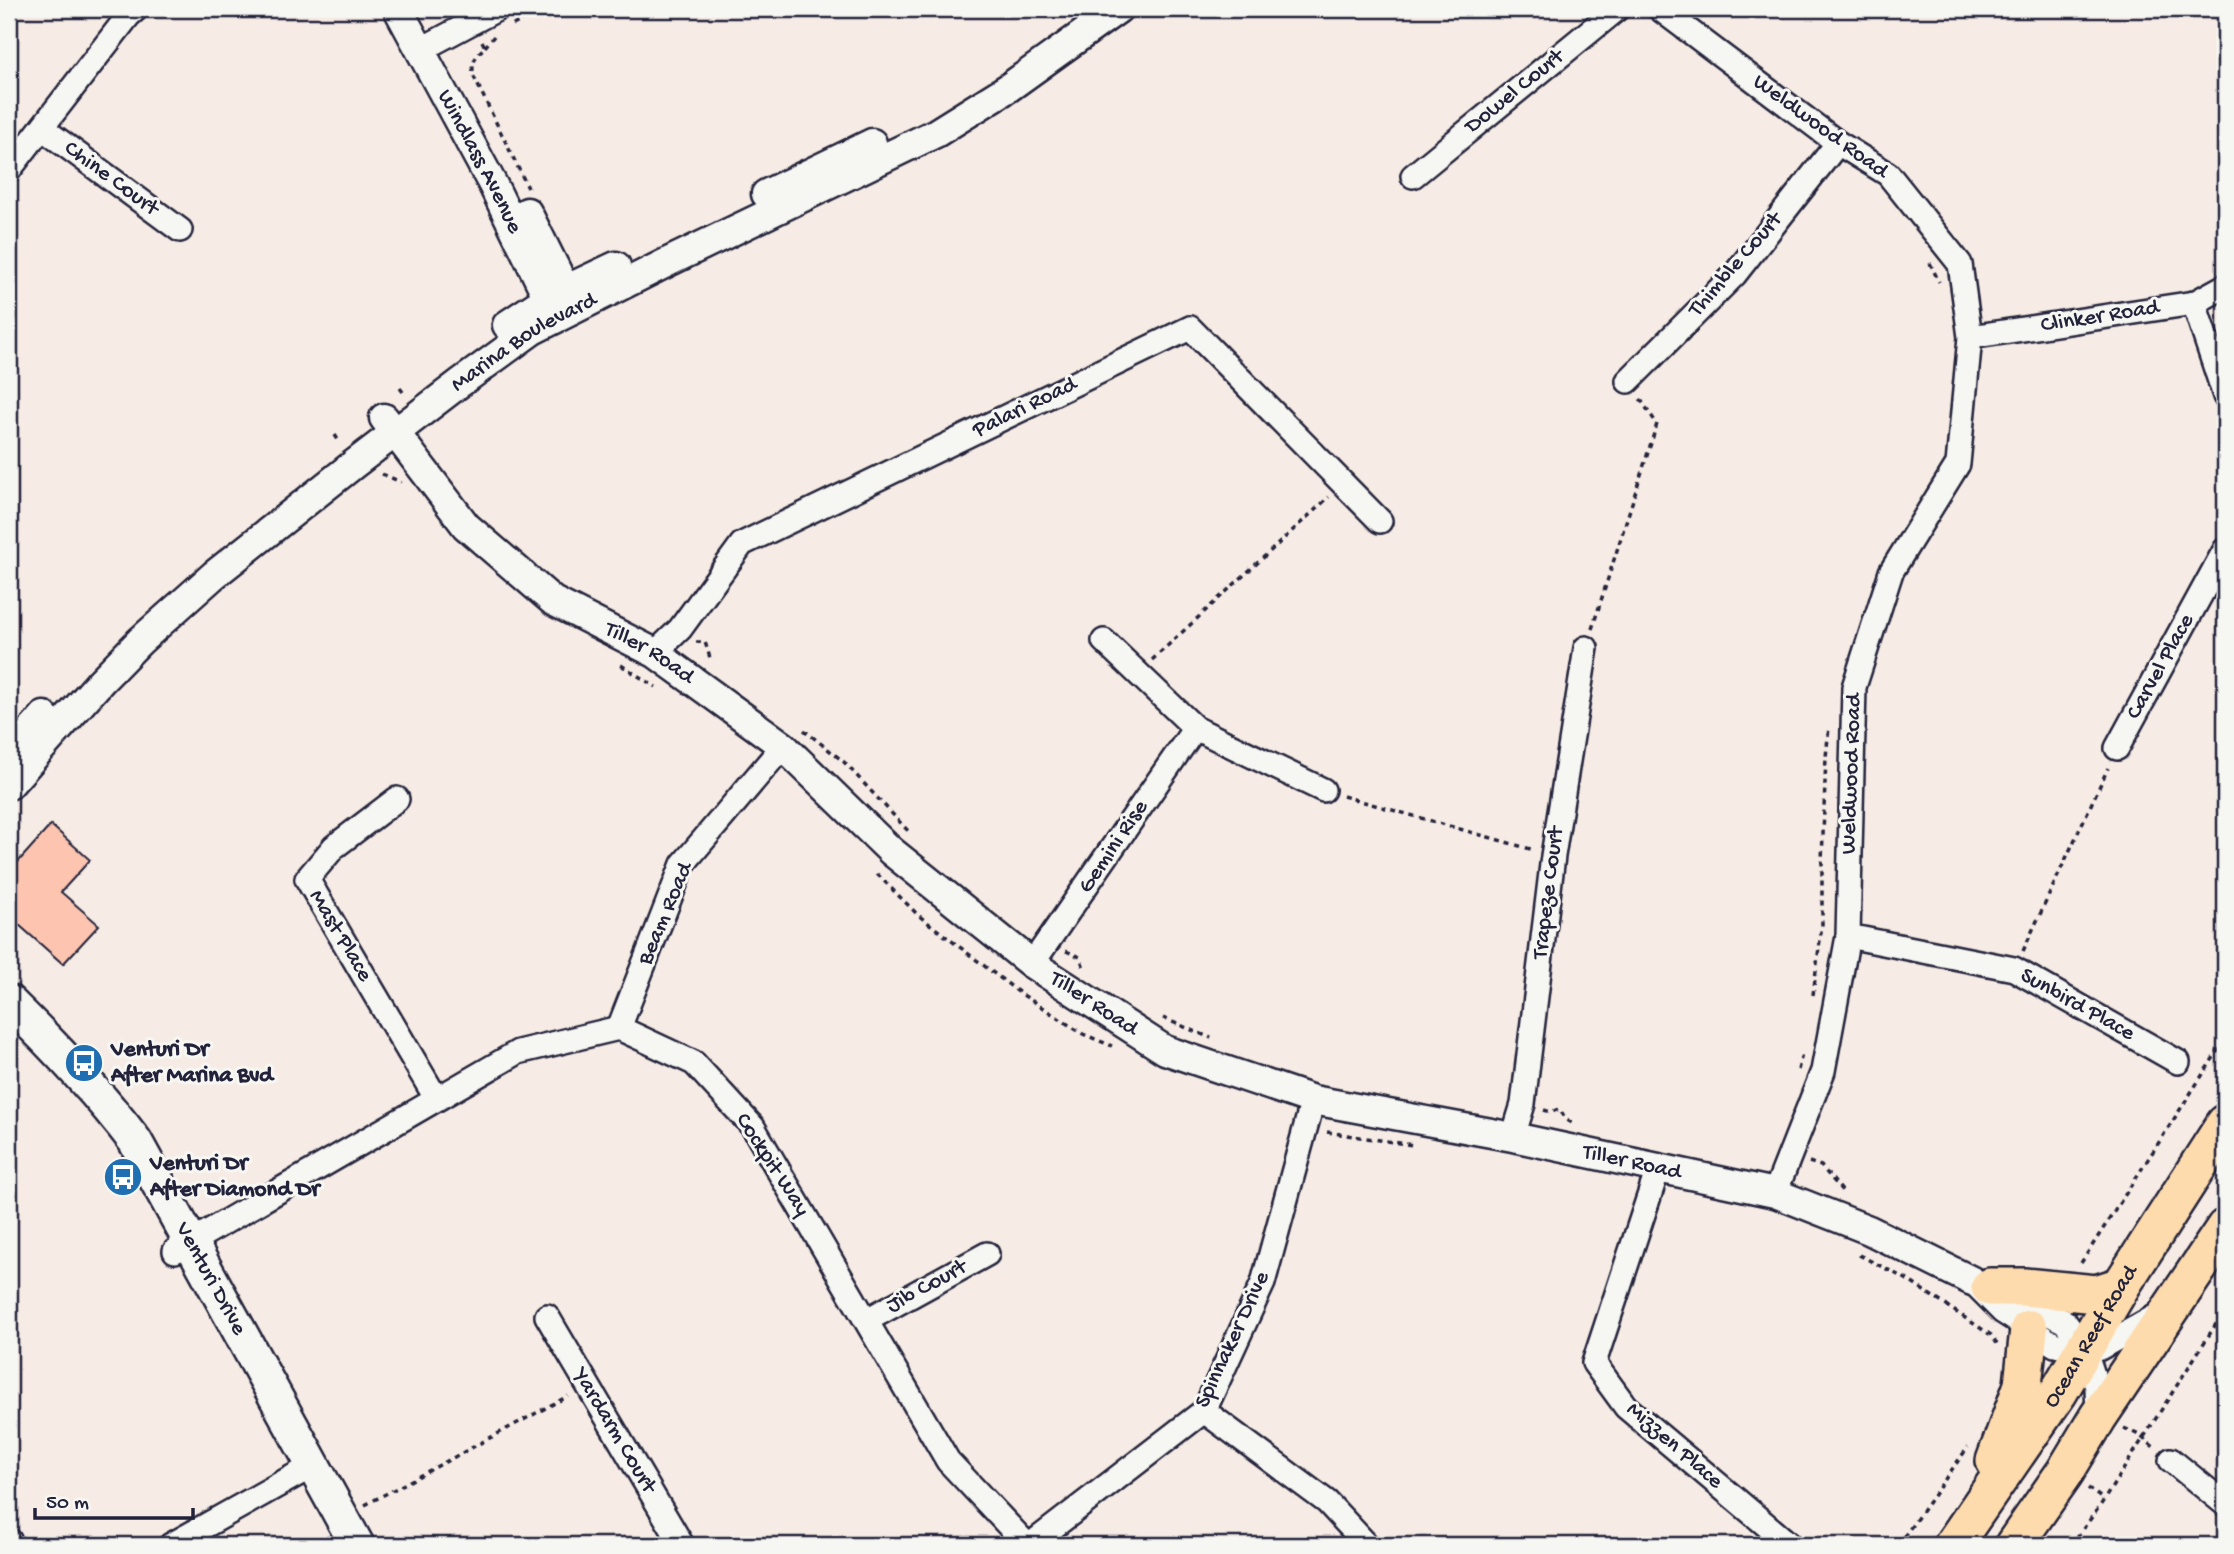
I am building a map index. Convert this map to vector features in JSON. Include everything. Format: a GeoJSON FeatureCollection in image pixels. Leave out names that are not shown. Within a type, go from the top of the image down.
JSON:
{"type":"FeatureCollection","features":[{"type":"Feature","properties":{"kind":"main road","name":"Venturi Drive"},"geometry":{"type":"LineString","coordinates":[[9,1002],[70,1062],[135,1141],[183,1247],[306,1469],[357,1545]]}},
{"type":"Feature","properties":{"kind":"main road","name":"Venturi Drive"},"geometry":{"type":"LineString","coordinates":[[9,1027],[99,1123],[183,1247]]}},
{"type":"Feature","properties":{"kind":"main road","name":"Ocean Reef Road"},"geometry":{"type":"LineString","coordinates":[[1953,1545],[2058,1393],[2121,1286],[2225,1124]]}},
{"type":"Feature","properties":{"kind":"main road"},"geometry":{"type":"LineString","coordinates":[[2014,1545],[2225,1228]]}},
{"type":"Feature","properties":{"kind":"main road"},"geometry":{"type":"LineString","coordinates":[[1981,1284],[2096,1294],[2121,1286]]}},
{"type":"Feature","properties":{"kind":"main road"},"geometry":{"type":"LineString","coordinates":[[1977,1511],[2024,1385],[2016,1341]]}},
{"type":"Feature","properties":{"kind":"main road","name":"Venturi Drive"},"geometry":{"type":"LineString","coordinates":[[306,1469],[338,1545]]}},
{"type":"Feature","properties":{"kind":"street","name":"Windlass Avenue"},"geometry":{"type":"LineString","coordinates":[[398,9],[428,46]]}},
{"type":"Feature","properties":{"kind":"street","name":"Windlass Avenue"},"geometry":{"type":"LineString","coordinates":[[419,9],[428,46],[493,185],[561,303]]}},
{"type":"Feature","properties":{"kind":"street"},"geometry":{"type":"LineString","coordinates":[[428,46],[497,9]]}},
{"type":"Feature","properties":{"kind":"street","name":"Marina Boulevard"},"geometry":{"type":"LineString","coordinates":[[561,303],[912,124],[1002,69],[1085,9]]}},
{"type":"Feature","properties":{"kind":"street","name":"Marina Boulevard"},"geometry":{"type":"LineString","coordinates":[[9,785],[140,641],[214,575],[343,472],[390,425],[502,328],[936,132],[1008,88],[1118,9]]}},
{"type":"Feature","properties":{"kind":"street","name":"Dowel Court"},"geometry":{"type":"LineString","coordinates":[[1413,176],[1617,9]]}},
{"type":"Feature","properties":{"kind":"street","name":"Weldwood Road"},"geometry":{"type":"LineString","coordinates":[[1660,9],[1838,143],[1888,174],[1960,264],[1970,337],[1958,464],[1891,572],[1854,687],[1848,936],[1823,1071],[1775,1193]]}},
{"type":"Feature","properties":{"kind":"street"},"geometry":{"type":"LineString","coordinates":[[9,170],[129,11]]}},
{"type":"Feature","properties":{"kind":"street","name":"Chine Court"},"geometry":{"type":"LineString","coordinates":[[42,128],[180,230]]}},
{"type":"Feature","properties":{"kind":"street","name":"Thimble Court"},"geometry":{"type":"LineString","coordinates":[[1628,381],[1735,274],[1838,143]]}},
{"type":"Feature","properties":{"kind":"street","name":"Clinker Road"},"geometry":{"type":"LineString","coordinates":[[1970,337],[2194,303],[2225,286]]}},
{"type":"Feature","properties":{"kind":"street"},"geometry":{"type":"LineString","coordinates":[[2194,303],[2225,396]]}},
{"type":"Feature","properties":{"kind":"street","name":"Palari Road"},"geometry":{"type":"LineString","coordinates":[[655,653],[680,629],[742,544],[1190,328],[1380,521]]}},
{"type":"Feature","properties":{"kind":"street","name":"Marina Boulevard"},"geometry":{"type":"LineString","coordinates":[[9,756],[85,671],[176,583],[264,510],[390,425]]}},
{"type":"Feature","properties":{"kind":"street","name":"Tiller Road"},"geometry":{"type":"LineString","coordinates":[[390,425],[466,526],[553,601],[655,653],[783,746],[891,851],[1032,964],[1165,1050],[1310,1113],[1513,1137],[1775,1193],[1869,1230],[1981,1284],[2015,1295],[2065,1322],[2084,1348],[2096,1387],[2098,1417]]}},
{"type":"Feature","properties":{"kind":"street","name":"Carvel Place"},"geometry":{"type":"LineString","coordinates":[[2118,748],[2225,550]]}},
{"type":"Feature","properties":{"kind":"street"},"geometry":{"type":"LineString","coordinates":[[1104,641],[1195,729],[1323,790]]}},
{"type":"Feature","properties":{"kind":"street","name":"Trapeze Court"},"geometry":{"type":"LineString","coordinates":[[1513,1137],[1523,1104],[1553,856],[1586,648]]}},
{"type":"Feature","properties":{"kind":"street","name":"Gemini Rise"},"geometry":{"type":"LineString","coordinates":[[1032,964],[1195,729]]}},
{"type":"Feature","properties":{"kind":"street","name":"Beam Road"},"geometry":{"type":"LineString","coordinates":[[619,1028],[683,864],[783,746]]}},
{"type":"Feature","properties":{"kind":"street","name":"Mast Place"},"geometry":{"type":"LineString","coordinates":[[397,799],[334,847],[307,879],[436,1098]]}},
{"type":"Feature","properties":{"kind":"street","name":"Sunbird Place"},"geometry":{"type":"LineString","coordinates":[[1848,936],[2014,969],[2178,1062]]}},
{"type":"Feature","properties":{"kind":"street"},"geometry":{"type":"LineString","coordinates":[[183,1247],[519,1052],[619,1028]]}},
{"type":"Feature","properties":{"kind":"street","name":"Cockpit Way"},"geometry":{"type":"LineString","coordinates":[[619,1028],[694,1063],[753,1127],[948,1461],[1028,1545]]}},
{"type":"Feature","properties":{"kind":"street","name":"Spinnaker Drive"},"geometry":{"type":"LineString","coordinates":[[1028,1545],[1204,1411],[1263,1283],[1310,1113]]}},
{"type":"Feature","properties":{"kind":"street","name":"Mizzen Place"},"geometry":{"type":"LineString","coordinates":[[1658,1169],[1594,1363],[1626,1407],[1790,1545]]}},
{"type":"Feature","properties":{"kind":"street","name":"Jib Court"},"geometry":{"type":"LineString","coordinates":[[867,1320],[987,1254]]}},
{"type":"Feature","properties":{"kind":"street","name":"Tiller Road"},"geometry":{"type":"LineString","coordinates":[[1981,1284],[2003,1312],[2016,1341],[2098,1349],[2175,1305]]}},
{"type":"Feature","properties":{"kind":"street","name":"Yardarm Court"},"geometry":{"type":"LineString","coordinates":[[547,1316],[682,1545]]}},
{"type":"Feature","properties":{"kind":"street"},"geometry":{"type":"LineString","coordinates":[[1204,1411],[1327,1502],[1367,1545]]}},
{"type":"Feature","properties":{"kind":"street"},"geometry":{"type":"LineString","coordinates":[[2171,1460],[2225,1504]]}},
{"type":"Feature","properties":{"kind":"street"},"geometry":{"type":"LineString","coordinates":[[171,1545],[306,1469]]}},
{"type":"Feature","properties":{"kind":"street"},"geometry":{"type":"LineString","coordinates":[[9,1540],[12,1545]]}},
{"type":"Feature","properties":{"kind":"path"},"geometry":{"type":"LineString","coordinates":[[472,21],[485,47],[472,65],[473,75],[530,192]]}},
{"type":"Feature","properties":{"kind":"path"},"geometry":{"type":"LineString","coordinates":[[1586,648],[1657,424],[1628,381]]}},
{"type":"Feature","properties":{"kind":"path"},"geometry":{"type":"LineString","coordinates":[[370,473],[383,474],[401,481],[410,491]]}},
{"type":"Feature","properties":{"kind":"path"},"geometry":{"type":"LineString","coordinates":[[1139,673],[1343,484]]}},
{"type":"Feature","properties":{"kind":"path"},"geometry":{"type":"LineString","coordinates":[[616,662],[660,689]]}},
{"type":"Feature","properties":{"kind":"path"},"geometry":{"type":"LineString","coordinates":[[2014,969],[2118,748]]}},
{"type":"Feature","properties":{"kind":"path"},"geometry":{"type":"LineString","coordinates":[[1323,790],[1553,856]]}},
{"type":"Feature","properties":{"kind":"path"},"geometry":{"type":"LineString","coordinates":[[870,866],[918,915],[1017,991],[1083,1034],[1121,1051]]}},
{"type":"Feature","properties":{"kind":"path"},"geometry":{"type":"LineString","coordinates":[[2220,1048],[2225,1051]]}},
{"type":"Feature","properties":{"kind":"path"},"geometry":{"type":"LineString","coordinates":[[1310,1113],[1326,1132],[1421,1147]]}},
{"type":"Feature","properties":{"kind":"path"},"geometry":{"type":"LineString","coordinates":[[1850,1250],[1906,1279],[1991,1335],[2016,1341]]}},
{"type":"Feature","properties":{"kind":"path"},"geometry":{"type":"LineString","coordinates":[[2071,1545],[2100,1506],[2225,1310]]}},
{"type":"Feature","properties":{"kind":"path"},"geometry":{"type":"LineString","coordinates":[[357,1509],[587,1385]]}},
{"type":"Feature","properties":{"kind":"path"},"geometry":{"type":"LineString","coordinates":[[2098,1417],[2139,1435],[2171,1460]]}},
{"type":"Feature","properties":{"kind":"building"},"geometry":{"type":"Polygon","coordinates":[[[51,825],[90,860],[61,892],[99,925],[63,964],[9,916],[9,872],[51,825]]]}},
{"type":"Feature","properties":{"kind":"place","name":"Venturi Dr After Marina Bvd"},"geometry":{"type":"Point","coordinates":[84,1063]}},
{"type":"Feature","properties":{"kind":"place","name":"Venturi Dr After Diamond Dr"},"geometry":{"type":"Point","coordinates":[123,1177]}}]}
